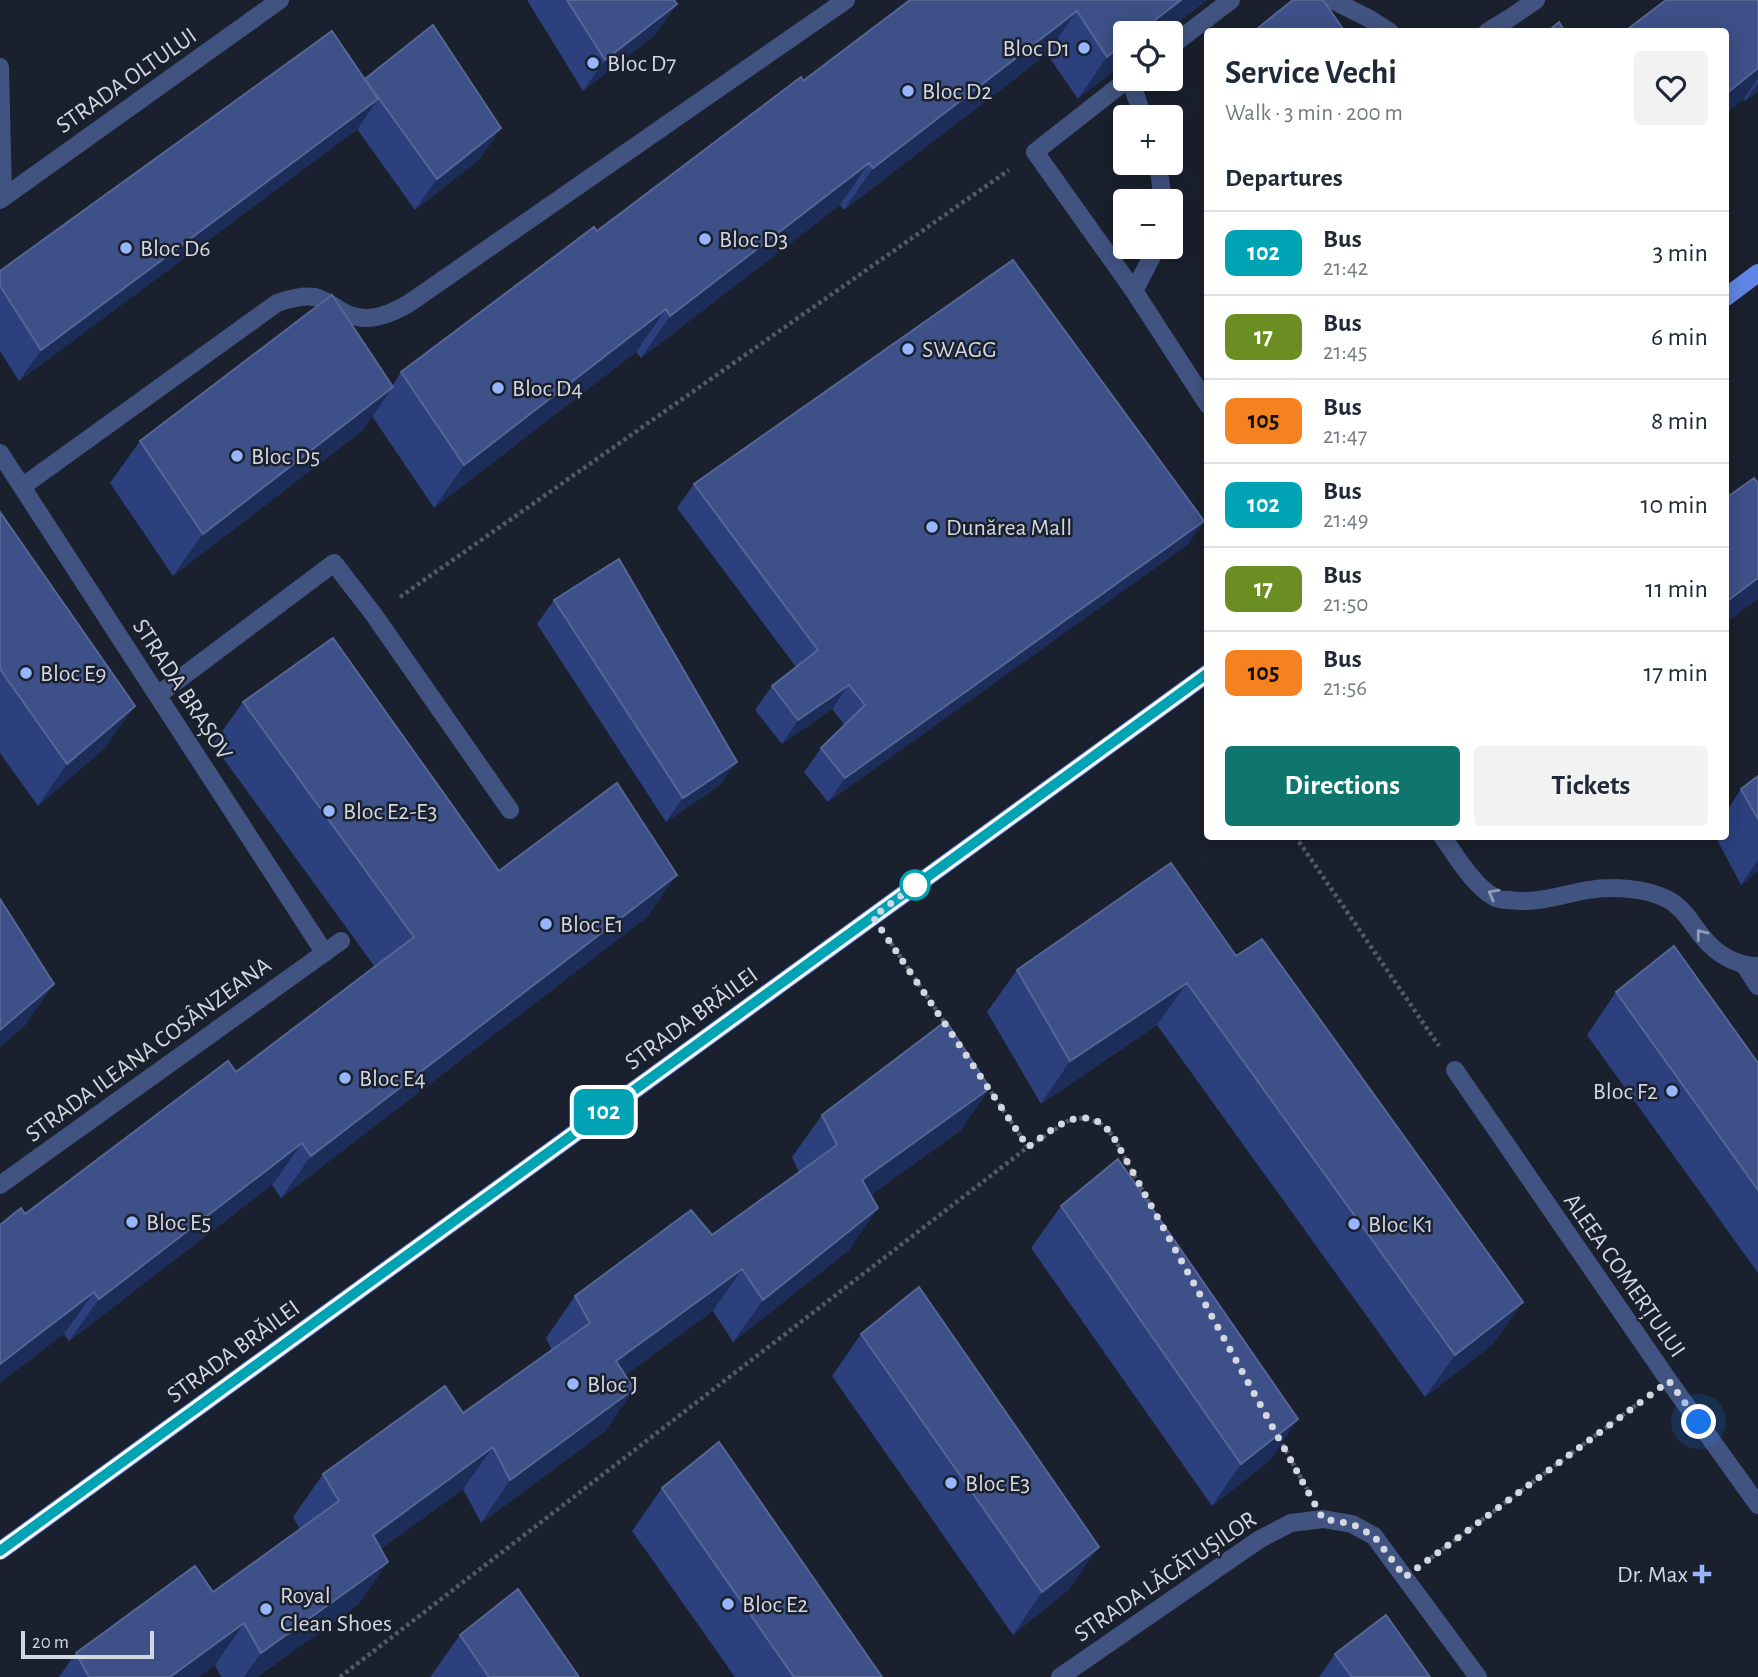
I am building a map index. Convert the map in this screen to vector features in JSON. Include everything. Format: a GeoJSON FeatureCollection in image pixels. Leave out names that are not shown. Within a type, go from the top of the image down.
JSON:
{"type":"FeatureCollection","features":[{"type":"Feature","properties":{"kind":"main road"},"geometry":{"type":"LineString","coordinates":[[1729,295],[1758,274]]}},
{"type":"Feature","properties":{"kind":"main road","name":"STRADA BRĂILEI"},"geometry":{"type":"LineString","coordinates":[[0,1551],[1204,676]]}},
{"type":"Feature","properties":{"kind":"street","name":"STRADA OLTULUI"},"geometry":{"type":"LineString","coordinates":[[1,199],[280,0]]}},
{"type":"Feature","properties":{"kind":"street"},"geometry":{"type":"LineString","coordinates":[[23,486],[277,303],[295,297],[316,297],[348,315],[366,318],[387,314],[408,304],[846,0]]}},
{"type":"Feature","properties":{"kind":"street"},"geometry":{"type":"LineString","coordinates":[[1183,37],[1231,0]]}},
{"type":"Feature","properties":{"kind":"street"},"geometry":{"type":"LineString","coordinates":[[1332,0],[1384,28]]}},
{"type":"Feature","properties":{"kind":"street"},"geometry":{"type":"LineString","coordinates":[[1493,28],[1536,0]]}},
{"type":"Feature","properties":{"kind":"street"},"geometry":{"type":"LineString","coordinates":[[0,68],[1,199]]}},
{"type":"Feature","properties":{"kind":"street"},"geometry":{"type":"LineString","coordinates":[[1114,91],[1035,152],[1134,291],[1204,399]]}},
{"type":"Feature","properties":{"kind":"street"},"geometry":{"type":"LineString","coordinates":[[1134,291],[1151,259]]}},
{"type":"Feature","properties":{"kind":"street","name":"STRADA BRAȘOV"},"geometry":{"type":"LineString","coordinates":[[0,453],[324,952]]}},
{"type":"Feature","properties":{"kind":"street"},"geometry":{"type":"LineString","coordinates":[[158,695],[334,563],[510,810]]}},
{"type":"Feature","properties":{"kind":"street"},"geometry":{"type":"LineString","coordinates":[[1445,840],[1479,886],[1496,899],[1527,902],[1610,888],[1647,892],[1667,899],[1683,910],[1710,946],[1725,956],[1752,966],[1758,986]]}},
{"type":"Feature","properties":{"kind":"street","name":"STRADA ILEANA COSÂNZEANA"},"geometry":{"type":"LineString","coordinates":[[0,1185],[341,941]]}},
{"type":"Feature","properties":{"kind":"street","name":"ALEEA COMERȚULUI"},"geometry":{"type":"LineString","coordinates":[[1455,1070],[1669,1381],[1758,1505]]}},
{"type":"Feature","properties":{"kind":"street","name":"STRADA LĂCĂTUȘILOR"},"geometry":{"type":"LineString","coordinates":[[1060,1677],[1260,1539],[1291,1522],[1323,1519],[1352,1524],[1374,1536],[1478,1677]]}},
{"type":"Feature","properties":{"kind":"path"},"geometry":{"type":"LineString","coordinates":[[373,615],[1035,152]]}},
{"type":"Feature","properties":{"kind":"path"},"geometry":{"type":"LineString","coordinates":[[1298,840],[1455,1070]]}},
{"type":"Feature","properties":{"kind":"path"},"geometry":{"type":"LineString","coordinates":[[873,917],[951,1032]]}},
{"type":"Feature","properties":{"kind":"path"},"geometry":{"type":"LineString","coordinates":[[982,1078],[1028,1147]]}},
{"type":"Feature","properties":{"kind":"path"},"geometry":{"type":"LineString","coordinates":[[340,1677],[1028,1147],[1071,1119],[1086,1118],[1101,1124],[1113,1136],[1159,1220]]}},
{"type":"Feature","properties":{"kind":"path"},"geometry":{"type":"LineString","coordinates":[[1405,1577],[1669,1381]]}},
{"type":"Feature","properties":{"kind":"path"},"geometry":{"type":"LineString","coordinates":[[1277,1435],[1323,1519]]}},
{"type":"Feature","properties":{"kind":"building"},"geometry":{"type":"Polygon","coordinates":[[[567,0],[674,0],[677,4],[605,60],[567,0]]]}},
{"type":"Feature","properties":{"kind":"building"},"geometry":{"type":"Polygon","coordinates":[[[910,0],[1181,0],[1154,21],[1113,21],[1113,52],[1107,57],[1077,11],[873,168],[869,163],[670,316],[666,309],[464,465],[401,372],[594,227],[597,231],[801,77],[803,81],[910,0]]]}},
{"type":"Feature","properties":{"kind":"building"},"geometry":{"type":"Polygon","coordinates":[[[1293,0],[1323,0],[1342,28],[1258,28],[1293,0]]]}},
{"type":"Feature","properties":{"kind":"building"},"geometry":{"type":"Polygon","coordinates":[[[1666,0],[1758,0],[1758,68],[1729,92],[1729,28],[1629,28],[1666,0]]]}},
{"type":"Feature","properties":{"kind":"building"},"geometry":{"type":"Polygon","coordinates":[[[1559,22],[1563,28],[1552,28],[1559,22]]]}},
{"type":"Feature","properties":{"kind":"building"},"geometry":{"type":"Polygon","coordinates":[[[433,25],[501,128],[437,179],[365,79],[433,25]]]}},
{"type":"Feature","properties":{"kind":"building","name":"Bloc D6"},"geometry":{"type":"Polygon","coordinates":[[[332,31],[378,99],[41,350],[0,286],[0,271],[332,31]]]}},
{"type":"Feature","properties":{"kind":"building","name":"Dunărea Mall"},"geometry":{"type":"Polygon","coordinates":[[[1013,260],[1204,521],[845,778],[821,748],[865,705],[849,685],[798,720],[772,686],[818,650],[694,484],[1013,260]]]}},
{"type":"Feature","properties":{"kind":"building","name":"Bloc D5"},"geometry":{"type":"Polygon","coordinates":[[[332,295],[393,387],[203,534],[140,441],[332,295]]]}},
{"type":"Feature","properties":{"kind":"building"},"geometry":{"type":"Polygon","coordinates":[[[1754,478],[1758,483],[1758,578],[1729,600],[1729,496],[1754,478]]]}},
{"type":"Feature","properties":{"kind":"building"},"geometry":{"type":"Polygon","coordinates":[[[0,512],[135,706],[67,764],[0,669],[0,512]]]}},
{"type":"Feature","properties":{"kind":"building"},"geometry":{"type":"Polygon","coordinates":[[[619,559],[737,762],[683,798],[554,600],[619,559]]]}},
{"type":"Feature","properties":{"kind":"building"},"geometry":{"type":"Polygon","coordinates":[[[333,638],[499,871],[617,783],[677,875],[311,1156],[302,1143],[99,1299],[94,1292],[0,1364],[0,1225],[21,1208],[25,1214],[228,1061],[236,1072],[414,937],[243,702],[333,638]]]}},
{"type":"Feature","properties":{"kind":"building"},"geometry":{"type":"Polygon","coordinates":[[[1758,776],[1758,819],[1741,789],[1758,776]]]}},
{"type":"Feature","properties":{"kind":"building"},"geometry":{"type":"Polygon","coordinates":[[[1171,863],[1236,956],[1262,939],[1523,1302],[1455,1355],[1187,983],[1070,1061],[1017,970],[1171,863]]]}},
{"type":"Feature","properties":{"kind":"building"},"geometry":{"type":"Polygon","coordinates":[[[0,899],[54,984],[0,1030],[0,899]]]}},
{"type":"Feature","properties":{"kind":"building"},"geometry":{"type":"Polygon","coordinates":[[[1674,946],[1758,1063],[1758,1190],[1616,992],[1674,946]]]}},
{"type":"Feature","properties":{"kind":"building","name":"Bloc J"},"geometry":{"type":"Polygon","coordinates":[[[946,1021],[990,1088],[862,1180],[878,1208],[763,1300],[742,1269],[616,1361],[634,1389],[510,1480],[493,1447],[373,1535],[388,1562],[261,1653],[244,1623],[170,1677],[89,1677],[76,1653],[195,1566],[213,1592],[339,1501],[323,1474],[445,1386],[463,1413],[590,1323],[575,1296],[691,1210],[712,1235],[837,1145],[822,1115],[946,1021]]]}},
{"type":"Feature","properties":{"kind":"building"},"geometry":{"type":"Polygon","coordinates":[[[1118,1159],[1298,1419],[1241,1464],[1061,1206],[1118,1159]]]}},
{"type":"Feature","properties":{"kind":"building"},"geometry":{"type":"Polygon","coordinates":[[[919,1287],[1099,1547],[1042,1592],[861,1334],[919,1287]]]}},
{"type":"Feature","properties":{"kind":"building"},"geometry":{"type":"Polygon","coordinates":[[[719,1442],[882,1677],[794,1677],[662,1488],[719,1442]]]}},
{"type":"Feature","properties":{"kind":"building"},"geometry":{"type":"Polygon","coordinates":[[[518,1589],[579,1677],[489,1677],[460,1635],[518,1589]]]}},
{"type":"Feature","properties":{"kind":"building"},"geometry":{"type":"Polygon","coordinates":[[[1386,1615],[1430,1677],[1352,1677],[1335,1654],[1386,1615]]]}},
{"type":"Feature","properties":{"kind":"bus line","name":"102"},"geometry":{"type":"LineString","coordinates":[[0,1551],[1204,676]]}},
{"type":"Feature","properties":{"kind":"place","name":"Bloc D1"},"geometry":{"type":"Point","coordinates":[1084,48]}},
{"type":"Feature","properties":{"kind":"place","name":"Bloc D7"},"geometry":{"type":"Point","coordinates":[593,63]}},
{"type":"Feature","properties":{"kind":"place","name":"Bloc D2"},"geometry":{"type":"Point","coordinates":[908,91]}},
{"type":"Feature","properties":{"kind":"place","name":"Bloc D3"},"geometry":{"type":"Point","coordinates":[705,239]}},
{"type":"Feature","properties":{"kind":"place","name":"Bloc D6"},"geometry":{"type":"Point","coordinates":[126,248]}},
{"type":"Feature","properties":{"kind":"place","name":"SWAGG"},"geometry":{"type":"Point","coordinates":[908,349]}},
{"type":"Feature","properties":{"kind":"place","name":"Bloc D4"},"geometry":{"type":"Point","coordinates":[498,388]}},
{"type":"Feature","properties":{"kind":"place","name":"Bloc D5"},"geometry":{"type":"Point","coordinates":[237,456]}},
{"type":"Feature","properties":{"kind":"place","name":"Dunărea Mall"},"geometry":{"type":"Point","coordinates":[932,527]}},
{"type":"Feature","properties":{"kind":"place","name":"Bloc E9"},"geometry":{"type":"Point","coordinates":[26,673]}},
{"type":"Feature","properties":{"kind":"place","name":"Bloc E2-E3"},"geometry":{"type":"Point","coordinates":[329,811]}},
{"type":"Feature","properties":{"kind":"place","name":"Bloc E1"},"geometry":{"type":"Point","coordinates":[546,924]}},
{"type":"Feature","properties":{"kind":"place","name":"Bloc E4"},"geometry":{"type":"Point","coordinates":[345,1078]}},
{"type":"Feature","properties":{"kind":"place","name":"Bloc F2"},"geometry":{"type":"Point","coordinates":[1672,1091]}},
{"type":"Feature","properties":{"kind":"place","name":"Bloc E5"},"geometry":{"type":"Point","coordinates":[132,1222]}},
{"type":"Feature","properties":{"kind":"place","name":"Bloc K1"},"geometry":{"type":"Point","coordinates":[1354,1224]}},
{"type":"Feature","properties":{"kind":"place","name":"Bloc J"},"geometry":{"type":"Point","coordinates":[573,1384]}},
{"type":"Feature","properties":{"kind":"place","name":"Bloc E3"},"geometry":{"type":"Point","coordinates":[951,1483]}},
{"type":"Feature","properties":{"kind":"place","name":"Dr. Max"},"geometry":{"type":"Point","coordinates":[1702,1574]}},
{"type":"Feature","properties":{"kind":"place","name":"Bloc E2"},"geometry":{"type":"Point","coordinates":[728,1604]}},
{"type":"Feature","properties":{"kind":"place","name":"Royal Clean Shoes"},"geometry":{"type":"Point","coordinates":[266,1609]}},
{"type":"Feature","properties":{"kind":"route"},"geometry":{"type":"LineString","coordinates":[[915,885],[918,883],[873,917],[1028,1147],[1071,1119],[1086,1118],[1101,1124],[1113,1136],[1323,1519],[1352,1524],[1374,1536],[1405,1577],[1669,1381],[1699,1422]]}}]}
